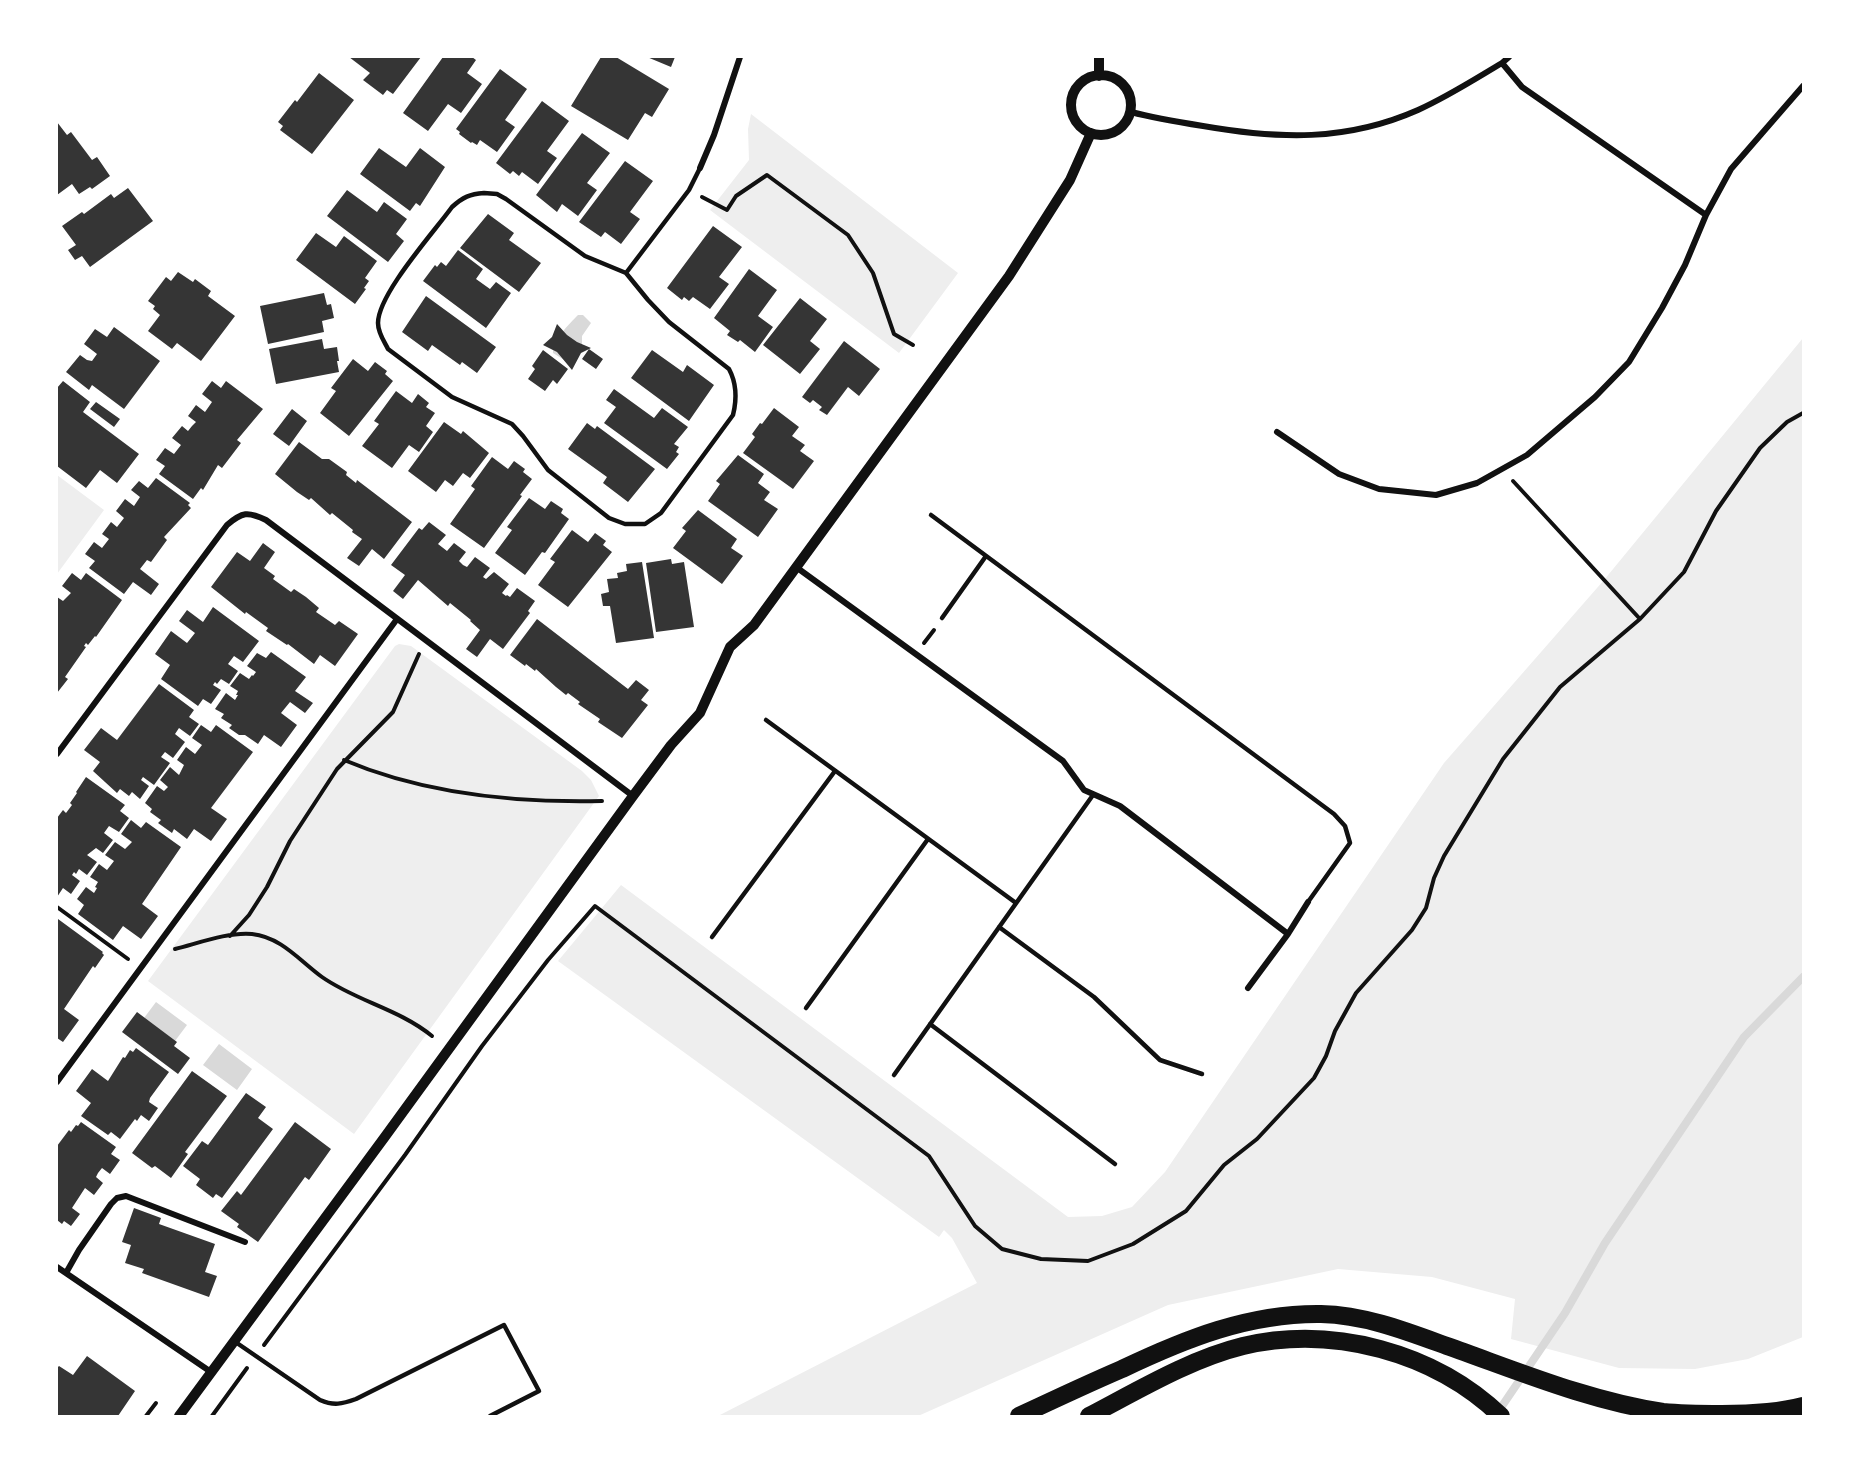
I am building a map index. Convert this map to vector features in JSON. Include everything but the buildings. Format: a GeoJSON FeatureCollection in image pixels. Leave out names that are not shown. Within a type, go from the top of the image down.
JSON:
{"type":"FeatureCollection","features":[{"type":"Feature","properties":{"kind":"highway"},"geometry":{"type":"LineString","coordinates":[[1019,1416],[1200,1334],[1237,1323],[1321,1314],[1359,1318],[1398,1328],[1581,1393],[1653,1410],[1694,1414],[1750,1414],[1803,1406]]}},
{"type":"Feature","properties":{"kind":"highway"},"geometry":{"type":"LineString","coordinates":[[1089,1416],[1203,1359],[1243,1346],[1314,1340],[1346,1342],[1377,1348],[1412,1359],[1444,1374],[1468,1389],[1501,1416]]}},
{"type":"Feature","properties":{"kind":"street"},"geometry":{"type":"LineString","coordinates":[[700,168],[714,135],[740,57]]}},
{"type":"Feature","properties":{"kind":"street"},"geometry":{"type":"LineString","coordinates":[[1099,57],[1099,76]]}},
{"type":"Feature","properties":{"kind":"street"},"geometry":{"type":"LineString","coordinates":[[1131,111],[1151,117],[1240,132],[1285,136],[1322,136],[1368,127],[1419,110],[1509,57]]}},
{"type":"Feature","properties":{"kind":"street"},"geometry":{"type":"LineString","coordinates":[[1502,63],[1522,87],[1706,215]]}},
{"type":"Feature","properties":{"kind":"street"},"geometry":{"type":"LineString","coordinates":[[1099,76],[1110,77],[1124,86],[1131,100],[1131,111],[1126,122],[1119,130],[1102,135],[1091,133],[1081,127],[1074,117],[1072,98],[1082,83],[1099,76]]}},
{"type":"Feature","properties":{"kind":"street"},"geometry":{"type":"LineString","coordinates":[[1277,432],[1339,474],[1379,489],[1436,495],[1477,483],[1527,455],[1595,397],[1629,362],[1685,265],[1706,215],[1731,170],[1803,86]]}},
{"type":"Feature","properties":{"kind":"street"},"geometry":{"type":"LineString","coordinates":[[179,1416],[633,796],[671,745],[700,713],[730,647],[754,625],[1009,276],[1070,180],[1091,133]]}},
{"type":"Feature","properties":{"kind":"street"},"geometry":{"type":"LineString","coordinates":[[57,754],[227,525],[239,515],[253,514],[266,520],[428,640],[633,796]]}},
{"type":"Feature","properties":{"kind":"street"},"geometry":{"type":"LineString","coordinates":[[796,567],[1063,761],[1084,790],[1120,806],[1288,934]]}},
{"type":"Feature","properties":{"kind":"street"},"geometry":{"type":"LineString","coordinates":[[57,1082],[397,619]]}},
{"type":"Feature","properties":{"kind":"street"},"geometry":{"type":"LineString","coordinates":[[1248,988],[1288,934],[1308,902]]}},
{"type":"Feature","properties":{"kind":"street"},"geometry":{"type":"LineString","coordinates":[[66,1273],[111,1204],[117,1198],[126,1196],[245,1242]]}},
{"type":"Feature","properties":{"kind":"street"},"geometry":{"type":"LineString","coordinates":[[57,1267],[211,1372]]}},
{"type":"Feature","properties":{"kind":"lane"},"geometry":{"type":"LineString","coordinates":[[626,273],[689,190],[700,168]]}},
{"type":"Feature","properties":{"kind":"lane"},"geometry":{"type":"LineString","coordinates":[[484,192],[506,199],[585,256],[626,273],[669,322],[729,369],[735,384],[736,402],[733,415],[662,513],[645,524],[624,524],[609,518],[548,470],[512,424],[452,397],[388,349],[381,337],[378,324],[381,307],[398,279],[452,207],[461,198],[470,194],[484,192]]}},
{"type":"Feature","properties":{"kind":"lane"},"geometry":{"type":"LineString","coordinates":[[931,515],[1334,814],[1345,826],[1350,843],[1308,902]]}},
{"type":"Feature","properties":{"kind":"lane"},"geometry":{"type":"LineString","coordinates":[[942,618],[986,556]]}},
{"type":"Feature","properties":{"kind":"lane"},"geometry":{"type":"LineString","coordinates":[[766,720],[1016,903]]}},
{"type":"Feature","properties":{"kind":"lane"},"geometry":{"type":"LineString","coordinates":[[712,937],[835,771]]}},
{"type":"Feature","properties":{"kind":"lane"},"geometry":{"type":"LineString","coordinates":[[894,1076],[1093,795]]}},
{"type":"Feature","properties":{"kind":"lane"},"geometry":{"type":"LineString","coordinates":[[806,1008],[928,839]]}},
{"type":"Feature","properties":{"kind":"lane"},"geometry":{"type":"LineString","coordinates":[[999,927],[1094,997],[1160,1060],[1202,1074]]}},
{"type":"Feature","properties":{"kind":"lane"},"geometry":{"type":"LineString","coordinates":[[930,1024],[1115,1164]]}},
{"type":"Feature","properties":{"kind":"lane"},"geometry":{"type":"LineString","coordinates":[[234,1341],[320,1400],[331,1405],[356,1399],[504,1324],[539,1391],[490,1416]]}},
{"type":"Feature","properties":{"kind":"path"},"geometry":{"type":"LineString","coordinates":[[689,190],[727,210],[736,196],[767,175],[791,191],[849,236],[873,273],[894,334],[913,345]]}},
{"type":"Feature","properties":{"kind":"path"},"geometry":{"type":"LineString","coordinates":[[212,1416],[405,1155],[482,1046],[548,960],[595,906],[929,1156],[975,1226],[1002,1249],[1041,1259],[1088,1261],[1133,1244],[1186,1211],[1224,1165],[1257,1139],[1314,1078],[1326,1056],[1335,1031],[1356,993],[1412,930],[1426,908],[1434,878],[1444,856],[1503,759],[1560,687],[1640,619],[1684,572],[1716,511],[1760,448],[1787,422],[1803,413]]}},
{"type":"Feature","properties":{"kind":"path"},"geometry":{"type":"LineString","coordinates":[[1503,469],[1536,508],[1640,619]]}},
{"type":"Feature","properties":{"kind":"path"},"geometry":{"type":"LineString","coordinates":[[229,936],[249,915],[290,841],[344,760],[390,717],[420,652],[428,640]]}},
{"type":"Feature","properties":{"kind":"path"},"geometry":{"type":"LineString","coordinates":[[344,760],[372,772],[428,787],[507,799],[602,801]]}},
{"type":"Feature","properties":{"kind":"path"},"geometry":{"type":"LineString","coordinates":[[57,907],[132,962],[229,936],[253,934],[281,943],[323,978],[403,1016],[432,1036]]}},
{"type":"Feature","properties":{"kind":"path"},"geometry":{"type":"LineString","coordinates":[[146,1416],[156,1403]]}},
{"type":"Feature","properties":{"kind":"shaded area"},"geometry":{"type":"Polygon","coordinates":[[[751,114],[958,273],[899,353],[710,210],[749,160],[748,129],[751,114]]]}},
{"type":"Feature","properties":{"kind":"shaded area"},"geometry":{"type":"Polygon","coordinates":[[[578,315],[583,315],[591,323],[582,336],[582,348],[566,361],[553,353],[554,348],[562,332],[578,315]]]}},
{"type":"Feature","properties":{"kind":"shaded area"},"geometry":{"type":"Polygon","coordinates":[[[1803,338],[1803,1337],[1748,1359],[1695,1369],[1619,1368],[1511,1339],[1515,1299],[1432,1277],[1338,1269],[1168,1305],[918,1416],[718,1416],[977,1283],[952,1238],[944,1230],[939,1237],[558,961],[621,885],[1068,1217],[1102,1216],[1132,1207],[1165,1172],[1444,763],[1604,580],[1803,338]]]}},
{"type":"Feature","properties":{"kind":"shaded area"},"geometry":{"type":"Polygon","coordinates":[[[57,475],[104,510],[57,574],[57,475]]]}},
{"type":"Feature","properties":{"kind":"shaded area"},"geometry":{"type":"Polygon","coordinates":[[[399,644],[411,646],[582,771],[591,780],[599,796],[354,1134],[148,981],[395,646],[399,644]]]}},
{"type":"Feature","properties":{"kind":"shaded area"},"geometry":{"type":"Polygon","coordinates":[[[156,1002],[187,1025],[175,1041],[144,1018],[156,1002]]]}},
{"type":"Feature","properties":{"kind":"shaded area"},"geometry":{"type":"Polygon","coordinates":[[[219,1044],[252,1069],[237,1090],[203,1065],[219,1044]]]}},
{"type":"Feature","properties":{"kind":"waterway"},"geometry":{"type":"LineString","coordinates":[[1498,1412],[1565,1313],[1605,1243],[1744,1037],[1803,977]]}}]}
